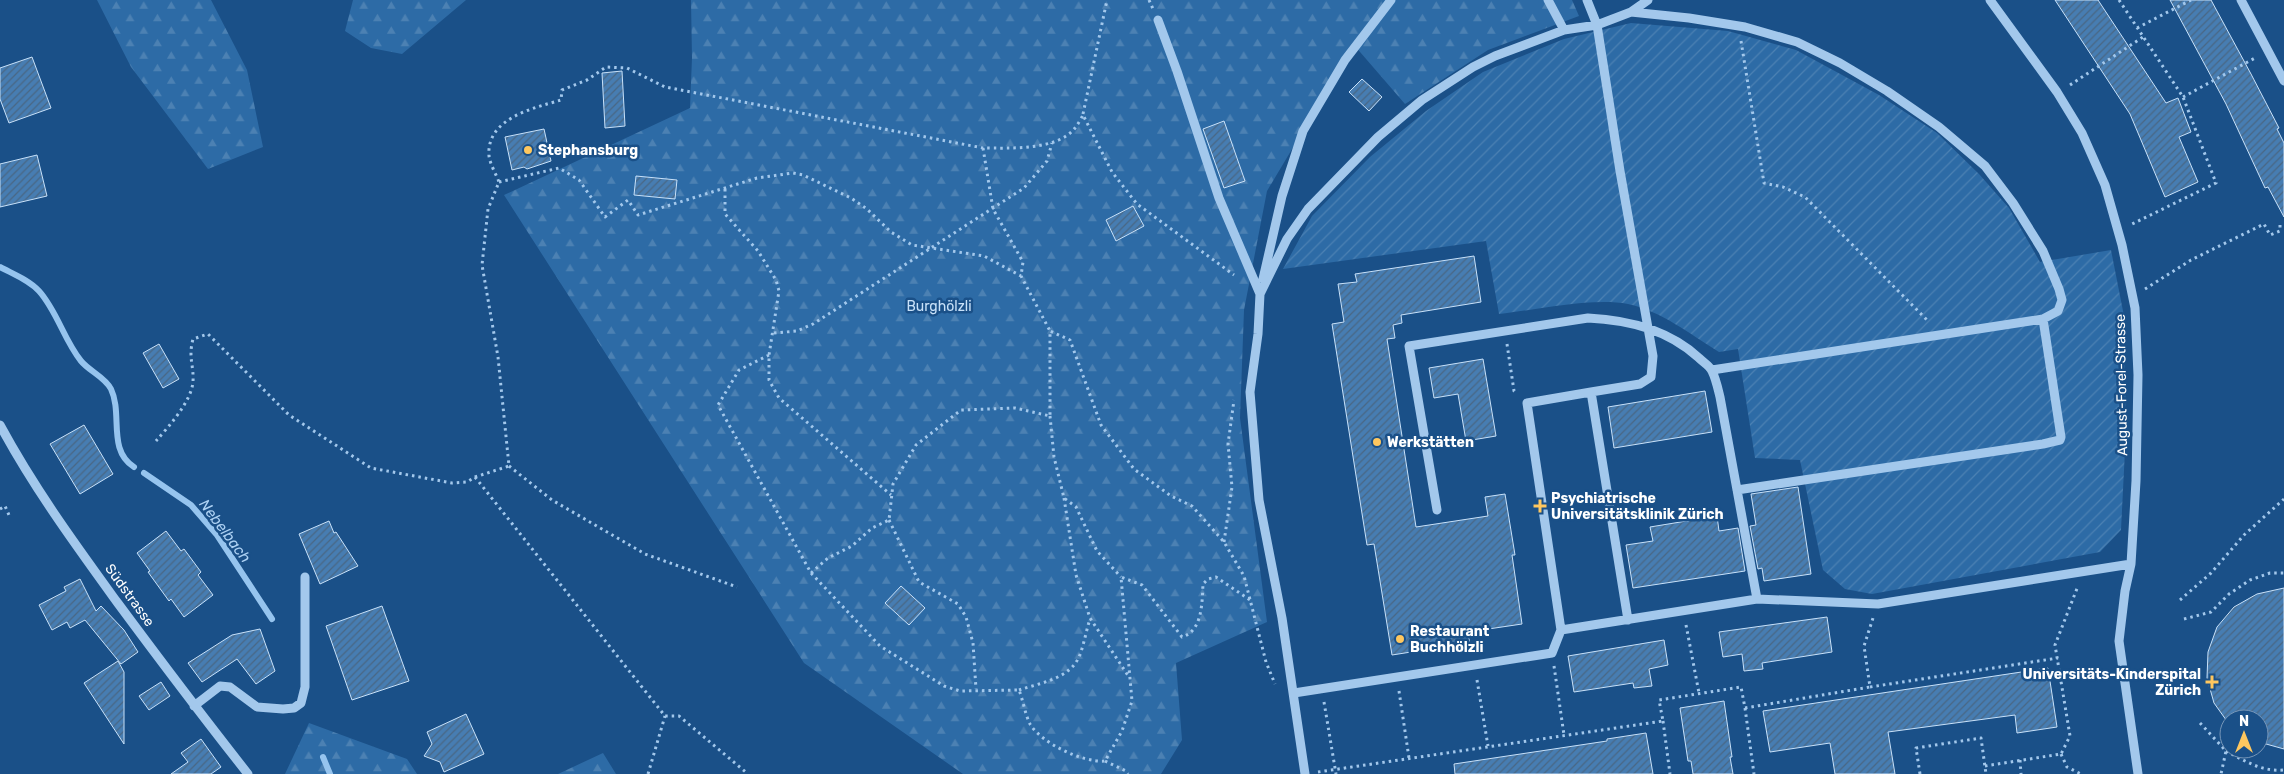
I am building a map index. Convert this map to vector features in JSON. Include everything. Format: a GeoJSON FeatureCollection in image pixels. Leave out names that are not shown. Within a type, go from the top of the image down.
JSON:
{"type":"FeatureCollection","features":[{"type":"Feature","properties":{"kind":"street"},"geometry":{"type":"LineString","coordinates":[[1305,774],[1282,618],[1258,500],[1250,392],[1258,334],[1260,294],[1282,196],[1303,131],[1345,60],[1391,0]]}},
{"type":"Feature","properties":{"kind":"street"},"geometry":{"type":"LineString","coordinates":[[1548,0],[1564,30]]}},
{"type":"Feature","properties":{"kind":"street"},"geometry":{"type":"LineString","coordinates":[[1294,693],[1321,687],[1552,653],[1561,630],[1527,403],[1640,384],[1651,377],[1652,356],[1597,25],[1587,0]]}},
{"type":"Feature","properties":{"kind":"street"},"geometry":{"type":"LineString","coordinates":[[1260,294],[1287,239],[1308,209],[1378,137],[1422,100],[1473,67],[1495,56],[1564,30],[1597,25],[1631,12],[1648,0]]}},
{"type":"Feature","properties":{"kind":"street","name":"August-Forel-Strasse"},"geometry":{"type":"LineString","coordinates":[[1990,0],[2057,92],[2082,133],[2104,185],[2122,245],[2135,308],[2138,375],[2136,480],[2131,564],[2124,599],[2119,641],[2138,774]]}},
{"type":"Feature","properties":{"kind":"street"},"geometry":{"type":"LineString","coordinates":[[2241,0],[2284,81]]}},
{"type":"Feature","properties":{"kind":"street"},"geometry":{"type":"LineString","coordinates":[[1631,12],[1689,18],[1738,26],[1797,42],[1840,63],[1888,91],[1939,127],[1985,166],[2013,203],[2043,251],[2062,300],[2058,311],[2043,319],[1712,370]]}},
{"type":"Feature","properties":{"kind":"street"},"geometry":{"type":"LineString","coordinates":[[1158,20],[1219,198],[1260,294]]}},
{"type":"Feature","properties":{"kind":"street"},"geometry":{"type":"LineString","coordinates":[[1437,510],[1409,346],[1588,318],[1614,319],[1646,326],[1694,353],[1712,370],[1720,397],[1757,599]]}},
{"type":"Feature","properties":{"kind":"street"},"geometry":{"type":"LineString","coordinates":[[1737,490],[2055,443],[2062,437],[2043,319]]}},
{"type":"Feature","properties":{"kind":"street"},"geometry":{"type":"LineString","coordinates":[[1591,392],[1628,620]]}},
{"type":"Feature","properties":{"kind":"street","name":"Südstrasse"},"geometry":{"type":"LineString","coordinates":[[0,425],[41,496],[194,706],[248,774]]}},
{"type":"Feature","properties":{"kind":"street"},"geometry":{"type":"LineString","coordinates":[[1561,630],[1757,599],[1878,604],[2131,564]]}},
{"type":"Feature","properties":{"kind":"street"},"geometry":{"type":"LineString","coordinates":[[194,706],[220,686],[230,687],[257,707],[283,709],[294,708],[301,703],[306,687],[305,577]]}},
{"type":"Feature","properties":{"kind":"path"},"geometry":{"type":"LineString","coordinates":[[736,587],[645,554],[552,500],[509,466],[498,357],[482,265],[488,209],[500,182],[489,156],[492,140],[503,122],[526,111],[561,100],[562,90],[587,80],[606,67],[627,68],[665,87],[983,148],[1020,148],[1052,143],[1074,130],[1083,115],[1107,0]]}},
{"type":"Feature","properties":{"kind":"path"},"geometry":{"type":"LineString","coordinates":[[2119,0],[2182,97],[2216,183],[2128,226]]}},
{"type":"Feature","properties":{"kind":"path"},"geometry":{"type":"LineString","coordinates":[[2137,28],[2191,0]]}},
{"type":"Feature","properties":{"kind":"path"},"geometry":{"type":"LineString","coordinates":[[1738,26],[1764,183],[1783,187],[1805,197],[1941,334]]}},
{"type":"Feature","properties":{"kind":"path"},"geometry":{"type":"LineString","coordinates":[[2067,86],[2143,37]]}},
{"type":"Feature","properties":{"kind":"path"},"geometry":{"type":"LineString","coordinates":[[2182,97],[2257,57]]}},
{"type":"Feature","properties":{"kind":"path"},"geometry":{"type":"LineString","coordinates":[[1083,115],[1112,172],[1136,204],[1236,276]]}},
{"type":"Feature","properties":{"kind":"path"},"geometry":{"type":"LineString","coordinates":[[774,333],[797,331],[813,324],[1024,188],[1047,161],[1052,143]]}},
{"type":"Feature","properties":{"kind":"path"},"geometry":{"type":"LineString","coordinates":[[983,148],[993,209],[1023,262],[1021,276]]}},
{"type":"Feature","properties":{"kind":"path"},"geometry":{"type":"LineString","coordinates":[[500,182],[559,168],[579,180],[605,217],[628,200],[638,215],[757,178],[782,174],[804,175],[867,208],[891,232],[912,245],[984,256],[1021,276],[1050,332],[1050,416],[1054,457],[1064,498],[1076,576],[1090,618],[1131,679]]}},
{"type":"Feature","properties":{"kind":"path"},"geometry":{"type":"LineString","coordinates":[[726,189],[725,214],[758,251],[776,280],[779,291],[775,311],[774,333],[769,355],[769,380],[779,398],[891,495]]}},
{"type":"Feature","properties":{"kind":"path"},"geometry":{"type":"LineString","coordinates":[[2142,291],[2172,270],[2264,224],[2270,236],[2280,231],[2280,224]]}},
{"type":"Feature","properties":{"kind":"path"},"geometry":{"type":"LineString","coordinates":[[1506,331],[1514,391],[1527,403]]}},
{"type":"Feature","properties":{"kind":"path"},"geometry":{"type":"LineString","coordinates":[[1050,332],[1070,340],[1101,425],[1134,469],[1171,496],[1192,506],[1229,551],[1244,576],[1266,662],[1276,685],[1294,693]]}},
{"type":"Feature","properties":{"kind":"path"},"geometry":{"type":"LineString","coordinates":[[156,441],[179,416],[193,382],[190,352],[193,339],[208,334],[289,415],[371,468],[452,483],[467,482],[475,477],[509,466]]}},
{"type":"Feature","properties":{"kind":"path"},"geometry":{"type":"LineString","coordinates":[[769,355],[739,370],[718,405],[811,573],[880,646],[944,686],[960,691],[976,689],[1019,690],[1058,678],[1071,669],[1079,657],[1090,618]]}},
{"type":"Feature","properties":{"kind":"path"},"geometry":{"type":"LineString","coordinates":[[976,689],[973,643],[966,617],[958,604],[919,582],[910,568],[901,542],[889,520],[891,495],[894,484],[916,446],[961,410],[1014,408],[1050,416]]}},
{"type":"Feature","properties":{"kind":"path"},"geometry":{"type":"LineString","coordinates":[[475,477],[665,716]]}},
{"type":"Feature","properties":{"kind":"path"},"geometry":{"type":"LineString","coordinates":[[1064,498],[1076,508],[1097,551],[1121,577],[1142,585],[1182,637],[1186,636],[1201,618],[1203,584],[1208,579],[1216,577],[1250,600]]}},
{"type":"Feature","properties":{"kind":"path"},"geometry":{"type":"LineString","coordinates":[[2180,600],[2211,573],[2244,535],[2284,499]]}},
{"type":"Feature","properties":{"kind":"path"},"geometry":{"type":"LineString","coordinates":[[0,509],[5,506],[10,515]]}},
{"type":"Feature","properties":{"kind":"path"},"geometry":{"type":"LineString","coordinates":[[811,573],[828,558],[852,546],[872,528],[889,520]]}},
{"type":"Feature","properties":{"kind":"path"},"geometry":{"type":"LineString","coordinates":[[2061,754],[2070,736],[2055,645],[2082,573]]}},
{"type":"Feature","properties":{"kind":"path"},"geometry":{"type":"LineString","coordinates":[[2184,619],[2211,612],[2229,594],[2250,580],[2270,573],[2284,573]]}},
{"type":"Feature","properties":{"kind":"path"},"geometry":{"type":"LineString","coordinates":[[1105,761],[1129,715],[1132,701],[1121,577]]}},
{"type":"Feature","properties":{"kind":"path"},"geometry":{"type":"LineString","coordinates":[[1870,687],[1864,646],[1878,604]]}},
{"type":"Feature","properties":{"kind":"path"},"geometry":{"type":"LineString","coordinates":[[1684,612],[1699,693]]}},
{"type":"Feature","properties":{"kind":"path"},"geometry":{"type":"LineString","coordinates":[[1552,653],[1564,735]]}},
{"type":"Feature","properties":{"kind":"path"},"geometry":{"type":"LineString","coordinates":[[1745,708],[2058,658]]}},
{"type":"Feature","properties":{"kind":"path"},"geometry":{"type":"LineString","coordinates":[[1475,664],[1488,746]]}},
{"type":"Feature","properties":{"kind":"path"},"geometry":{"type":"LineString","coordinates":[[1396,676],[1409,758]]}},
{"type":"Feature","properties":{"kind":"path"},"geometry":{"type":"LineString","coordinates":[[1321,687],[1336,772]]}},
{"type":"Feature","properties":{"kind":"path"},"geometry":{"type":"LineString","coordinates":[[1670,774],[1659,700],[1741,687],[1754,774]]}},
{"type":"Feature","properties":{"kind":"path"},"geometry":{"type":"LineString","coordinates":[[1019,690],[1030,724],[1040,737],[1082,759],[1095,762],[1105,761],[1126,771],[1128,774]]}},
{"type":"Feature","properties":{"kind":"path"},"geometry":{"type":"LineString","coordinates":[[648,774],[665,716]]}},
{"type":"Feature","properties":{"kind":"path"},"geometry":{"type":"LineString","coordinates":[[665,716],[679,716],[748,774]]}},
{"type":"Feature","properties":{"kind":"path"},"geometry":{"type":"LineString","coordinates":[[1317,772],[1336,772],[1409,758],[1663,721]]}},
{"type":"Feature","properties":{"kind":"path"},"geometry":{"type":"LineString","coordinates":[[2200,723],[2219,743]]}},
{"type":"Feature","properties":{"kind":"path"},"geometry":{"type":"LineString","coordinates":[[1920,774],[1916,748],[1981,738],[1986,774]]}},
{"type":"Feature","properties":{"kind":"path"},"geometry":{"type":"LineString","coordinates":[[1985,766],[2061,754]]}},
{"type":"Feature","properties":{"kind":"path"},"geometry":{"type":"LineString","coordinates":[[2061,754],[2067,767],[2081,774]]}},
{"type":"Feature","properties":{"kind":"path"},"geometry":{"type":"LineString","coordinates":[[2221,774],[2224,759]]}},
{"type":"Feature","properties":{"kind":"path"},"geometry":{"type":"LineString","coordinates":[[2240,759],[2253,766],[2276,771],[2284,770]]}},
{"type":"Feature","properties":{"kind":"path"},"geometry":{"type":"LineString","coordinates":[[2020,760],[2021,774]]}},
{"type":"Feature","properties":{"kind":"green space"},"geometry":{"type":"Polygon","coordinates":[[[97,0],[211,0],[247,70],[263,147],[208,169],[131,67],[97,0]]]}},
{"type":"Feature","properties":{"kind":"green space"},"geometry":{"type":"Polygon","coordinates":[[[353,0],[466,0],[402,54],[371,48],[345,31],[353,0]]]}},
{"type":"Feature","properties":{"kind":"green space","name":"Burghölzli"},"geometry":{"type":"Polygon","coordinates":[[[691,0],[1572,0],[1579,16],[1488,50],[1405,104],[1354,45],[1267,191],[1244,310],[1240,418],[1267,622],[1176,663],[1182,740],[1161,774],[963,774],[804,663],[504,195],[690,108],[692,58],[691,0]]]}},
{"type":"Feature","properties":{"kind":"green space"},"geometry":{"type":"Polygon","coordinates":[[[1631,23],[1728,31],[1796,50],[1879,95],[1937,133],[1979,174],[2009,208],[2040,262],[2111,250],[2124,316],[2126,430],[2121,530],[2100,552],[1872,594],[1845,589],[1823,570],[1800,460],[1755,458],[1738,349],[1719,352],[1664,318],[1640,307],[1628,304],[1614,302],[1581,303],[1499,314],[1486,241],[1283,269],[1312,216],[1370,157],[1426,111],[1483,72],[1564,39],[1631,23]]]}},
{"type":"Feature","properties":{"kind":"green space"},"geometry":{"type":"Polygon","coordinates":[[[309,723],[407,759],[417,774],[285,774],[309,723]]]}},
{"type":"Feature","properties":{"kind":"green space"},"geometry":{"type":"Polygon","coordinates":[[[603,753],[616,774],[558,774],[603,753]]]}},
{"type":"Feature","properties":{"kind":"building"},"geometry":{"type":"Polygon","coordinates":[[[2055,0],[2098,0],[2166,103],[2178,98],[2191,132],[2179,137],[2198,182],[2165,197],[2130,114],[2055,0]]]}},
{"type":"Feature","properties":{"kind":"building"},"geometry":{"type":"Polygon","coordinates":[[[2170,0],[2211,0],[2251,74],[2279,128],[2277,129],[2284,143],[2284,217],[2268,187],[2265,188],[2226,104],[2170,0]]]}},
{"type":"Feature","properties":{"kind":"building"},"geometry":{"type":"Polygon","coordinates":[[[32,57],[51,108],[9,123],[0,99],[0,68],[32,57]]]}},
{"type":"Feature","properties":{"kind":"building"},"geometry":{"type":"Polygon","coordinates":[[[622,71],[625,126],[605,128],[602,73],[622,71]]]}},
{"type":"Feature","properties":{"kind":"building"},"geometry":{"type":"Polygon","coordinates":[[[1362,79],[1382,97],[1369,111],[1349,92],[1362,79]]]}},
{"type":"Feature","properties":{"kind":"building"},"geometry":{"type":"Polygon","coordinates":[[[1224,121],[1245,181],[1224,188],[1203,129],[1224,121]]]}},
{"type":"Feature","properties":{"kind":"building","name":"Stephansburg"},"geometry":{"type":"Polygon","coordinates":[[[544,129],[551,161],[527,169],[524,167],[512,170],[505,137],[544,129]]]}},
{"type":"Feature","properties":{"kind":"building"},"geometry":{"type":"Polygon","coordinates":[[[37,155],[47,196],[0,207],[0,164],[37,155]]]}},
{"type":"Feature","properties":{"kind":"building"},"geometry":{"type":"Polygon","coordinates":[[[636,176],[677,180],[675,199],[634,195],[636,176]]]}},
{"type":"Feature","properties":{"kind":"building"},"geometry":{"type":"Polygon","coordinates":[[[1133,206],[1144,226],[1116,241],[1106,220],[1133,206]]]}},
{"type":"Feature","properties":{"kind":"building"},"geometry":{"type":"Polygon","coordinates":[[[1474,256],[1481,302],[1401,315],[1402,323],[1393,325],[1395,338],[1387,339],[1416,527],[1488,516],[1485,497],[1505,494],[1515,555],[1512,555],[1522,624],[1468,632],[1470,646],[1443,650],[1443,647],[1392,655],[1374,544],[1367,545],[1332,324],[1344,322],[1338,284],[1357,282],[1355,274],[1474,256]]]}},
{"type":"Feature","properties":{"kind":"building"},"geometry":{"type":"Polygon","coordinates":[[[159,344],[179,379],[163,388],[143,353],[159,344]]]}},
{"type":"Feature","properties":{"kind":"building"},"geometry":{"type":"Polygon","coordinates":[[[1483,359],[1496,436],[1466,441],[1458,394],[1434,398],[1429,368],[1483,359]]]}},
{"type":"Feature","properties":{"kind":"building"},"geometry":{"type":"Polygon","coordinates":[[[1705,391],[1712,432],[1614,448],[1608,407],[1705,391]]]}},
{"type":"Feature","properties":{"kind":"building"},"geometry":{"type":"Polygon","coordinates":[[[84,425],[113,474],[80,494],[50,444],[84,425]]]}},
{"type":"Feature","properties":{"kind":"building"},"geometry":{"type":"Polygon","coordinates":[[[1798,487],[1811,574],[1764,581],[1762,568],[1758,569],[1750,526],[1756,525],[1751,494],[1798,487]]]}},
{"type":"Feature","properties":{"kind":"building"},"geometry":{"type":"Polygon","coordinates":[[[1717,516],[1719,531],[1738,528],[1745,571],[1633,588],[1626,545],[1653,541],[1650,527],[1717,516]]]}},
{"type":"Feature","properties":{"kind":"building"},"geometry":{"type":"Polygon","coordinates":[[[329,521],[334,533],[336,532],[358,566],[320,584],[299,534],[329,521]]]}},
{"type":"Feature","properties":{"kind":"building"},"geometry":{"type":"Polygon","coordinates":[[[166,531],[181,551],[184,549],[201,572],[198,575],[213,595],[184,617],[171,599],[169,601],[137,553],[166,531]]]}},
{"type":"Feature","properties":{"kind":"building"},"geometry":{"type":"Polygon","coordinates":[[[80,579],[96,611],[101,606],[124,630],[138,652],[121,664],[85,620],[70,628],[67,622],[52,630],[39,605],[66,591],[64,587],[80,579]]]}},
{"type":"Feature","properties":{"kind":"building"},"geometry":{"type":"Polygon","coordinates":[[[901,586],[925,608],[909,625],[885,603],[901,586]]]}},
{"type":"Feature","properties":{"kind":"building"},"geometry":{"type":"Polygon","coordinates":[[[2284,588],[2284,749],[2269,745],[2269,709],[2219,710],[2214,703],[2207,678],[2208,652],[2217,627],[2234,607],[2257,594],[2284,588]]]}},
{"type":"Feature","properties":{"kind":"building"},"geometry":{"type":"Polygon","coordinates":[[[382,606],[409,681],[352,700],[326,626],[382,606]]]}},
{"type":"Feature","properties":{"kind":"building"},"geometry":{"type":"Polygon","coordinates":[[[1827,617],[1832,652],[1762,663],[1763,669],[1744,671],[1742,654],[1723,657],[1719,632],[1827,617]]]}},
{"type":"Feature","properties":{"kind":"building"},"geometry":{"type":"Polygon","coordinates":[[[260,629],[275,671],[256,684],[237,659],[202,682],[188,663],[232,635],[260,629]]]}},
{"type":"Feature","properties":{"kind":"building"},"geometry":{"type":"Polygon","coordinates":[[[1664,640],[1668,665],[1649,669],[1652,686],[1634,688],[1633,683],[1574,692],[1568,656],[1664,640]]]}},
{"type":"Feature","properties":{"kind":"building"},"geometry":{"type":"Polygon","coordinates":[[[118,661],[124,672],[124,744],[84,683],[118,661]]]}},
{"type":"Feature","properties":{"kind":"building"},"geometry":{"type":"Polygon","coordinates":[[[2048,668],[2057,727],[2017,733],[2015,715],[1888,732],[1895,774],[1835,774],[1830,743],[1770,752],[1763,711],[2048,668]]]}},
{"type":"Feature","properties":{"kind":"building"},"geometry":{"type":"Polygon","coordinates":[[[161,682],[170,696],[149,710],[139,696],[161,682]]]}},
{"type":"Feature","properties":{"kind":"building"},"geometry":{"type":"Polygon","coordinates":[[[1724,701],[1733,774],[1693,774],[1691,761],[1688,761],[1680,708],[1724,701]]]}},
{"type":"Feature","properties":{"kind":"building"},"geometry":{"type":"Polygon","coordinates":[[[466,714],[484,754],[444,772],[440,762],[424,756],[432,744],[427,732],[466,714]]]}},
{"type":"Feature","properties":{"kind":"building"},"geometry":{"type":"Polygon","coordinates":[[[1646,733],[1653,774],[1455,774],[1454,764],[1607,741],[1607,739],[1646,733]]]}},
{"type":"Feature","properties":{"kind":"building"},"geometry":{"type":"Polygon","coordinates":[[[201,739],[221,767],[211,774],[171,774],[188,762],[181,753],[201,739]]]}},
{"type":"Feature","properties":{"kind":"waterway","name":"Nebelbach"},"geometry":{"type":"LineString","coordinates":[[0,267],[26,280],[39,291],[51,307],[75,353],[111,389],[116,409],[118,441],[126,460],[134,467]]}},
{"type":"Feature","properties":{"kind":"waterway","name":"Nebelbach"},"geometry":{"type":"LineString","coordinates":[[144,473],[191,505],[217,535],[272,619]]}},
{"type":"Feature","properties":{"kind":"waterway","name":"Nebelbach"},"geometry":{"type":"LineString","coordinates":[[323,757],[330,774]]}},
{"type":"Feature","properties":{"kind":"place","name":"Stephansburg"},"geometry":{"type":"Point","coordinates":[528,150]}},
{"type":"Feature","properties":{"kind":"place","name":"Werkstätten"},"geometry":{"type":"Point","coordinates":[1377,442]}},
{"type":"Feature","properties":{"kind":"place","name":"Psychiatrische Universitätsklinik Zürich"},"geometry":{"type":"Point","coordinates":[1540,506]}},
{"type":"Feature","properties":{"kind":"place","name":"Restaurant Buchhölzli"},"geometry":{"type":"Point","coordinates":[1400,639]}},
{"type":"Feature","properties":{"kind":"place","name":"Universitäts-Kinderspital Zürich"},"geometry":{"type":"Point","coordinates":[2212,682]}}]}
